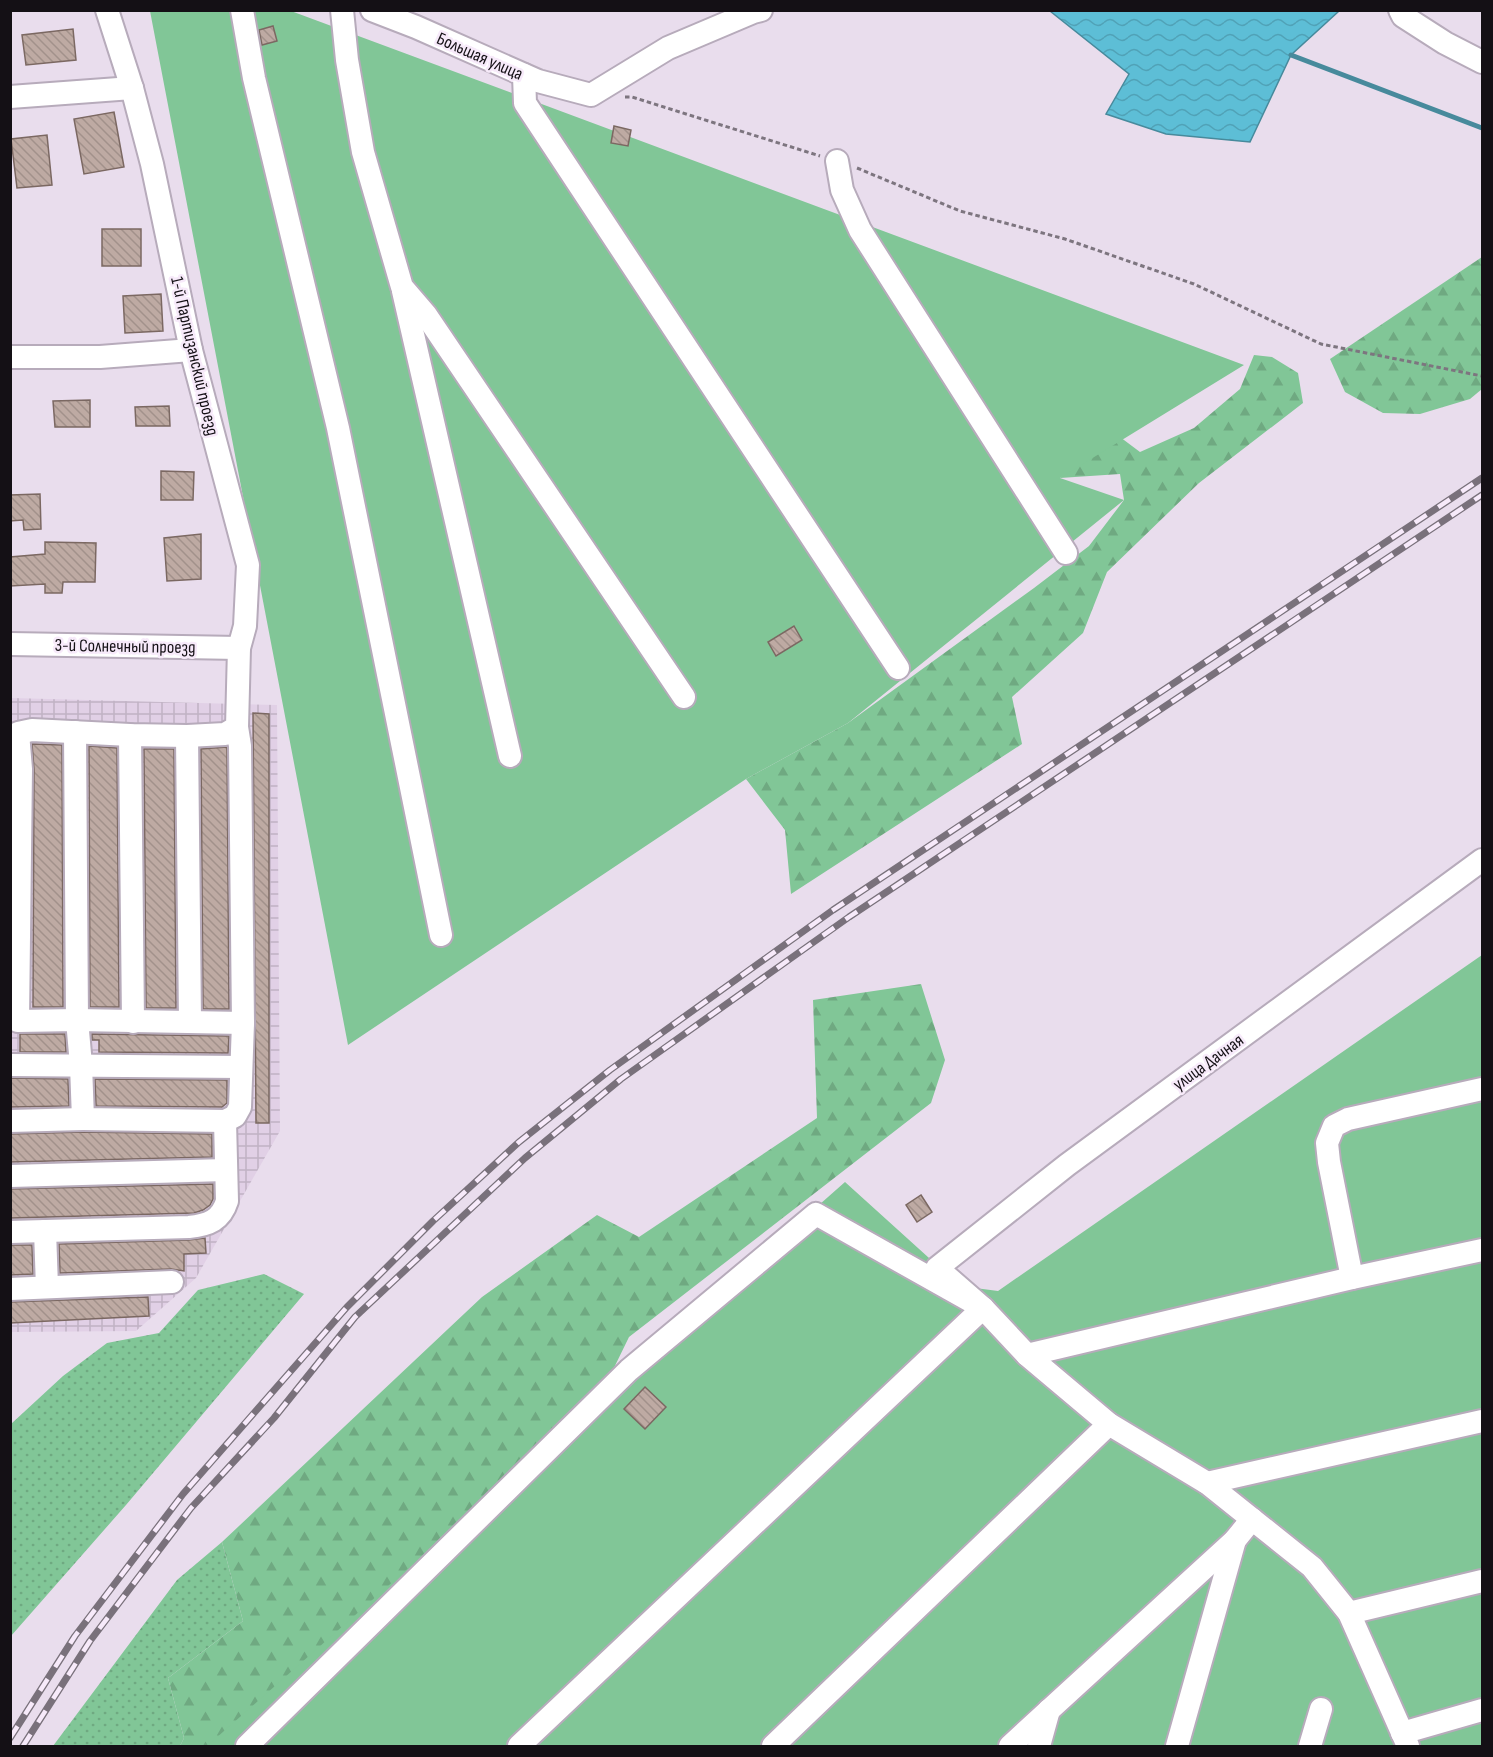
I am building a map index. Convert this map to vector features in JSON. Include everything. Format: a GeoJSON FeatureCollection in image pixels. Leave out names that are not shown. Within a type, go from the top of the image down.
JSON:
{"type":"FeatureCollection","features":[{"type":"Feature","properties":{"kind":"street","name":"1-й Партизанский проезд"},"geometry":{"type":"LineString","coordinates":[[106,10],[132,88],[152,164],[191,350],[248,565],[244,626],[239,648],[237,716],[242,827],[243,1023],[238,1113],[225,1121]]}},
{"type":"Feature","properties":{"kind":"street"},"geometry":{"type":"LineString","coordinates":[[242,10],[254,78],[338,428],[441,935]]}},
{"type":"Feature","properties":{"kind":"street"},"geometry":{"type":"LineString","coordinates":[[342,10],[347,60],[363,152],[402,287],[510,756]]}},
{"type":"Feature","properties":{"kind":"street","name":"Большая улица"},"geometry":{"type":"LineString","coordinates":[[372,10],[538,81],[591,95],[668,48],[761,10]]}},
{"type":"Feature","properties":{"kind":"street"},"geometry":{"type":"LineString","coordinates":[[1400,10],[1403,16],[1444,43],[1482,62]]}},
{"type":"Feature","properties":{"kind":"street"},"geometry":{"type":"LineString","coordinates":[[524,75],[525,103],[898,668]]}},
{"type":"Feature","properties":{"kind":"street"},"geometry":{"type":"LineString","coordinates":[[10,98],[132,88]]}},
{"type":"Feature","properties":{"kind":"street"},"geometry":{"type":"LineString","coordinates":[[837,161],[842,190],[860,230],[1066,553]]}},
{"type":"Feature","properties":{"kind":"street"},"geometry":{"type":"LineString","coordinates":[[402,287],[426,315],[684,697]]}},
{"type":"Feature","properties":{"kind":"street"},"geometry":{"type":"LineString","coordinates":[[10,357],[100,357],[191,350]]}},
{"type":"Feature","properties":{"kind":"street","name":"3-й Солнечный проезд"},"geometry":{"type":"LineString","coordinates":[[10,644],[239,648]]}},
{"type":"Feature","properties":{"kind":"street"},"geometry":{"type":"LineString","coordinates":[[237,716],[225,734],[130,735],[32,730],[18,733],[21,769],[18,1021],[243,1023]]}},
{"type":"Feature","properties":{"kind":"street"},"geometry":{"type":"LineString","coordinates":[[75,732],[77,1020],[82,1119]]}},
{"type":"Feature","properties":{"kind":"street"},"geometry":{"type":"LineString","coordinates":[[130,735],[133,1022]]}},
{"type":"Feature","properties":{"kind":"street"},"geometry":{"type":"LineString","coordinates":[[187,736],[190,1022]]}},
{"type":"Feature","properties":{"kind":"street","name":"улица Дачная"},"geometry":{"type":"LineString","coordinates":[[983,1308],[937,1268],[1067,1165],[1482,860]]}},
{"type":"Feature","properties":{"kind":"street"},"geometry":{"type":"LineString","coordinates":[[10,1065],[241,1067]]}},
{"type":"Feature","properties":{"kind":"street"},"geometry":{"type":"LineString","coordinates":[[1352,1278],[1329,1162],[1327,1140],[1332,1128],[1348,1119],[1482,1089]]}},
{"type":"Feature","properties":{"kind":"street"},"geometry":{"type":"LineString","coordinates":[[10,1121],[82,1119],[225,1121],[227,1201],[223,1212],[211,1223],[189,1227],[10,1232]]}},
{"type":"Feature","properties":{"kind":"street"},"geometry":{"type":"LineString","coordinates":[[10,1176],[226,1170]]}},
{"type":"Feature","properties":{"kind":"street"},"geometry":{"type":"LineString","coordinates":[[247,1746],[629,1370],[816,1214],[983,1308],[1027,1355],[1109,1424],[1207,1483],[1312,1567],[1349,1612],[1405,1740],[1482,1710]]}},
{"type":"Feature","properties":{"kind":"street"},"geometry":{"type":"LineString","coordinates":[[45,1231],[47,1287]]}},
{"type":"Feature","properties":{"kind":"street"},"geometry":{"type":"LineString","coordinates":[[1027,1355],[1352,1278],[1482,1250]]}},
{"type":"Feature","properties":{"kind":"street"},"geometry":{"type":"LineString","coordinates":[[10,1289],[172,1282]]}},
{"type":"Feature","properties":{"kind":"street"},"geometry":{"type":"LineString","coordinates":[[519,1746],[983,1308]]}},
{"type":"Feature","properties":{"kind":"street"},"geometry":{"type":"LineString","coordinates":[[1207,1483],[1482,1420]]}},
{"type":"Feature","properties":{"kind":"street"},"geometry":{"type":"LineString","coordinates":[[773,1746],[1109,1424]]}},
{"type":"Feature","properties":{"kind":"street"},"geometry":{"type":"LineString","coordinates":[[1010,1746],[1235,1540],[1252,1519]]}},
{"type":"Feature","properties":{"kind":"street"},"geometry":{"type":"LineString","coordinates":[[1178,1746],[1235,1540]]}},
{"type":"Feature","properties":{"kind":"street"},"geometry":{"type":"LineString","coordinates":[[1349,1612],[1482,1581]]}},
{"type":"Feature","properties":{"kind":"street"},"geometry":{"type":"LineString","coordinates":[[1310,1746],[1321,1709]]}},
{"type":"Feature","properties":{"kind":"street"},"geometry":{"type":"LineString","coordinates":[[1039,1746],[1049,1710]]}},
{"type":"Feature","properties":{"kind":"path"},"geometry":{"type":"LineString","coordinates":[[622,97],[632,97],[837,161],[960,211],[1065,239],[1194,284],[1321,344],[1482,376]]}},
{"type":"Feature","properties":{"kind":"shaded area"},"geometry":{"type":"Polygon","coordinates":[[[11,698],[277,705],[280,1131],[196,1278],[136,1331],[11,1332],[11,698]]]}},
{"type":"Feature","properties":{"kind":"green space"},"geometry":{"type":"Polygon","coordinates":[[[150,11],[291,11],[1244,365],[1060,478],[1124,500],[848,723],[746,779],[348,1045],[150,11]]]}},
{"type":"Feature","properties":{"kind":"green space"},"geometry":{"type":"Polygon","coordinates":[[[1482,257],[1482,389],[1470,399],[1420,414],[1383,413],[1345,392],[1330,359],[1482,257]]]}},
{"type":"Feature","properties":{"kind":"green space"},"geometry":{"type":"Polygon","coordinates":[[[1254,355],[1272,357],[1298,373],[1303,403],[1199,483],[1107,572],[1083,633],[1012,697],[1022,744],[791,894],[785,830],[746,779],[848,723],[1089,546],[1124,500],[1120,474],[1060,478],[1112,431],[1140,452],[1194,428],[1240,389],[1254,355]]]}},
{"type":"Feature","properties":{"kind":"green space"},"geometry":{"type":"Polygon","coordinates":[[[1482,955],[1482,1746],[207,1746],[845,1182],[960,1286],[998,1291],[1482,955]]]}},
{"type":"Feature","properties":{"kind":"green space"},"geometry":{"type":"Polygon","coordinates":[[[921,984],[945,1060],[931,1103],[629,1337],[610,1376],[271,1746],[180,1746],[184,1738],[168,1678],[243,1621],[222,1542],[482,1297],[597,1215],[639,1237],[817,1118],[813,1000],[921,984]]]}},
{"type":"Feature","properties":{"kind":"green space"},"geometry":{"type":"Polygon","coordinates":[[[264,1274],[304,1294],[126,1505],[11,1636],[11,1424],[63,1376],[107,1343],[159,1333],[198,1290],[264,1274]]]}},
{"type":"Feature","properties":{"kind":"green space"},"geometry":{"type":"Polygon","coordinates":[[[222,1542],[243,1621],[168,1678],[184,1738],[180,1746],[53,1746],[177,1580],[222,1542]]]}},
{"type":"Feature","properties":{"kind":"water"},"geometry":{"type":"Polygon","coordinates":[[[1050,11],[1339,11],[1291,55],[1250,142],[1166,134],[1106,114],[1129,74],[1050,11]]]}},
{"type":"Feature","properties":{"kind":"building"},"geometry":{"type":"Polygon","coordinates":[[[273,26],[277,41],[262,45],[259,30],[273,26]]]}},
{"type":"Feature","properties":{"kind":"building"},"geometry":{"type":"Polygon","coordinates":[[[73,29],[76,60],[26,65],[22,35],[73,29]]]}},
{"type":"Feature","properties":{"kind":"building"},"geometry":{"type":"Polygon","coordinates":[[[114,112],[124,167],[84,174],[74,119],[114,112]]]}},
{"type":"Feature","properties":{"kind":"building"},"geometry":{"type":"Polygon","coordinates":[[[614,126],[631,130],[628,146],[611,143],[614,126]]]}},
{"type":"Feature","properties":{"kind":"building"},"geometry":{"type":"Polygon","coordinates":[[[47,135],[52,185],[17,188],[11,139],[47,135]]]}},
{"type":"Feature","properties":{"kind":"building"},"geometry":{"type":"Polygon","coordinates":[[[102,229],[141,229],[141,266],[102,266],[102,229]]]}},
{"type":"Feature","properties":{"kind":"building"},"geometry":{"type":"Polygon","coordinates":[[[161,294],[163,331],[125,333],[123,296],[161,294]]]}},
{"type":"Feature","properties":{"kind":"building"},"geometry":{"type":"Polygon","coordinates":[[[90,400],[90,427],[55,427],[53,401],[90,400]]]}},
{"type":"Feature","properties":{"kind":"building"},"geometry":{"type":"Polygon","coordinates":[[[169,406],[170,426],[136,426],[135,407],[169,406]]]}},
{"type":"Feature","properties":{"kind":"building"},"geometry":{"type":"Polygon","coordinates":[[[161,471],[194,472],[193,500],[161,500],[161,471]]]}},
{"type":"Feature","properties":{"kind":"building"},"geometry":{"type":"Polygon","coordinates":[[[40,494],[41,529],[24,530],[23,520],[10,521],[10,495],[40,494]]]}},
{"type":"Feature","properties":{"kind":"building"},"geometry":{"type":"Polygon","coordinates":[[[201,534],[201,579],[167,581],[164,538],[201,534]]]}},
{"type":"Feature","properties":{"kind":"building"},"geometry":{"type":"Polygon","coordinates":[[[45,542],[96,543],[95,582],[63,582],[62,593],[45,593],[45,584],[10,586],[10,557],[45,554],[45,542]]]}},
{"type":"Feature","properties":{"kind":"building"},"geometry":{"type":"Polygon","coordinates":[[[794,626],[802,640],[776,656],[768,642],[794,626]]]}},
{"type":"Feature","properties":{"kind":"building"},"geometry":{"type":"Polygon","coordinates":[[[253,713],[269,714],[269,1123],[256,1123],[253,713]]]}},
{"type":"Feature","properties":{"kind":"building"},"geometry":{"type":"Polygon","coordinates":[[[32,744],[62,745],[63,1007],[33,1007],[34,769],[32,744]]]}},
{"type":"Feature","properties":{"kind":"building"},"geometry":{"type":"Polygon","coordinates":[[[89,746],[117,748],[119,1007],[90,1007],[89,746]]]}},
{"type":"Feature","properties":{"kind":"building"},"geometry":{"type":"Polygon","coordinates":[[[227,747],[229,1009],[203,1009],[201,749],[227,747]]]}},
{"type":"Feature","properties":{"kind":"building"},"geometry":{"type":"Polygon","coordinates":[[[144,749],[174,749],[176,1008],[146,1008],[144,749]]]}},
{"type":"Feature","properties":{"kind":"building"},"geometry":{"type":"Polygon","coordinates":[[[20,1034],[65,1034],[66,1052],[20,1052],[20,1034]]]}},
{"type":"Feature","properties":{"kind":"building"},"geometry":{"type":"Polygon","coordinates":[[[92,1034],[229,1036],[228,1053],[99,1052],[99,1040],[92,1040],[92,1034]]]}},
{"type":"Feature","properties":{"kind":"building"},"geometry":{"type":"Polygon","coordinates":[[[10,1078],[68,1079],[69,1106],[10,1107],[10,1078]]]}},
{"type":"Feature","properties":{"kind":"building"},"geometry":{"type":"Polygon","coordinates":[[[95,1079],[227,1080],[227,1103],[222,1107],[96,1106],[95,1079]]]}},
{"type":"Feature","properties":{"kind":"building"},"geometry":{"type":"Polygon","coordinates":[[[83,1132],[212,1134],[212,1157],[10,1162],[10,1134],[83,1132]]]}},
{"type":"Feature","properties":{"kind":"building"},"geometry":{"type":"Polygon","coordinates":[[[213,1184],[213,1199],[210,1205],[194,1213],[10,1218],[10,1189],[213,1184]]]}},
{"type":"Feature","properties":{"kind":"building"},"geometry":{"type":"Polygon","coordinates":[[[921,1195],[932,1212],[917,1222],[906,1205],[921,1195]]]}},
{"type":"Feature","properties":{"kind":"building"},"geometry":{"type":"Polygon","coordinates":[[[205,1238],[206,1253],[184,1254],[184,1271],[171,1269],[60,1273],[59,1244],[205,1238]]]}},
{"type":"Feature","properties":{"kind":"building"},"geometry":{"type":"Polygon","coordinates":[[[10,1245],[32,1245],[33,1274],[10,1275],[10,1245]]]}},
{"type":"Feature","properties":{"kind":"building"},"geometry":{"type":"Polygon","coordinates":[[[148,1297],[149,1316],[10,1323],[10,1302],[148,1297]]]}},
{"type":"Feature","properties":{"kind":"building"},"geometry":{"type":"Polygon","coordinates":[[[645,1387],[666,1407],[645,1429],[624,1409],[645,1387]]]}},
{"type":"Feature","properties":{"kind":"waterway"},"geometry":{"type":"LineString","coordinates":[[1291,55],[1482,128]]}},
{"type":"Feature","properties":{"kind":"railway"},"geometry":{"type":"LineString","coordinates":[[10,1738],[75,1636],[183,1494],[347,1307],[433,1221],[519,1142],[610,1070],[833,910],[1482,478]]}},
{"type":"Feature","properties":{"kind":"railway"},"geometry":{"type":"LineString","coordinates":[[23,1746],[90,1641],[191,1508],[274,1418],[355,1317],[525,1158],[621,1079],[849,917],[1482,495]]}}]}
